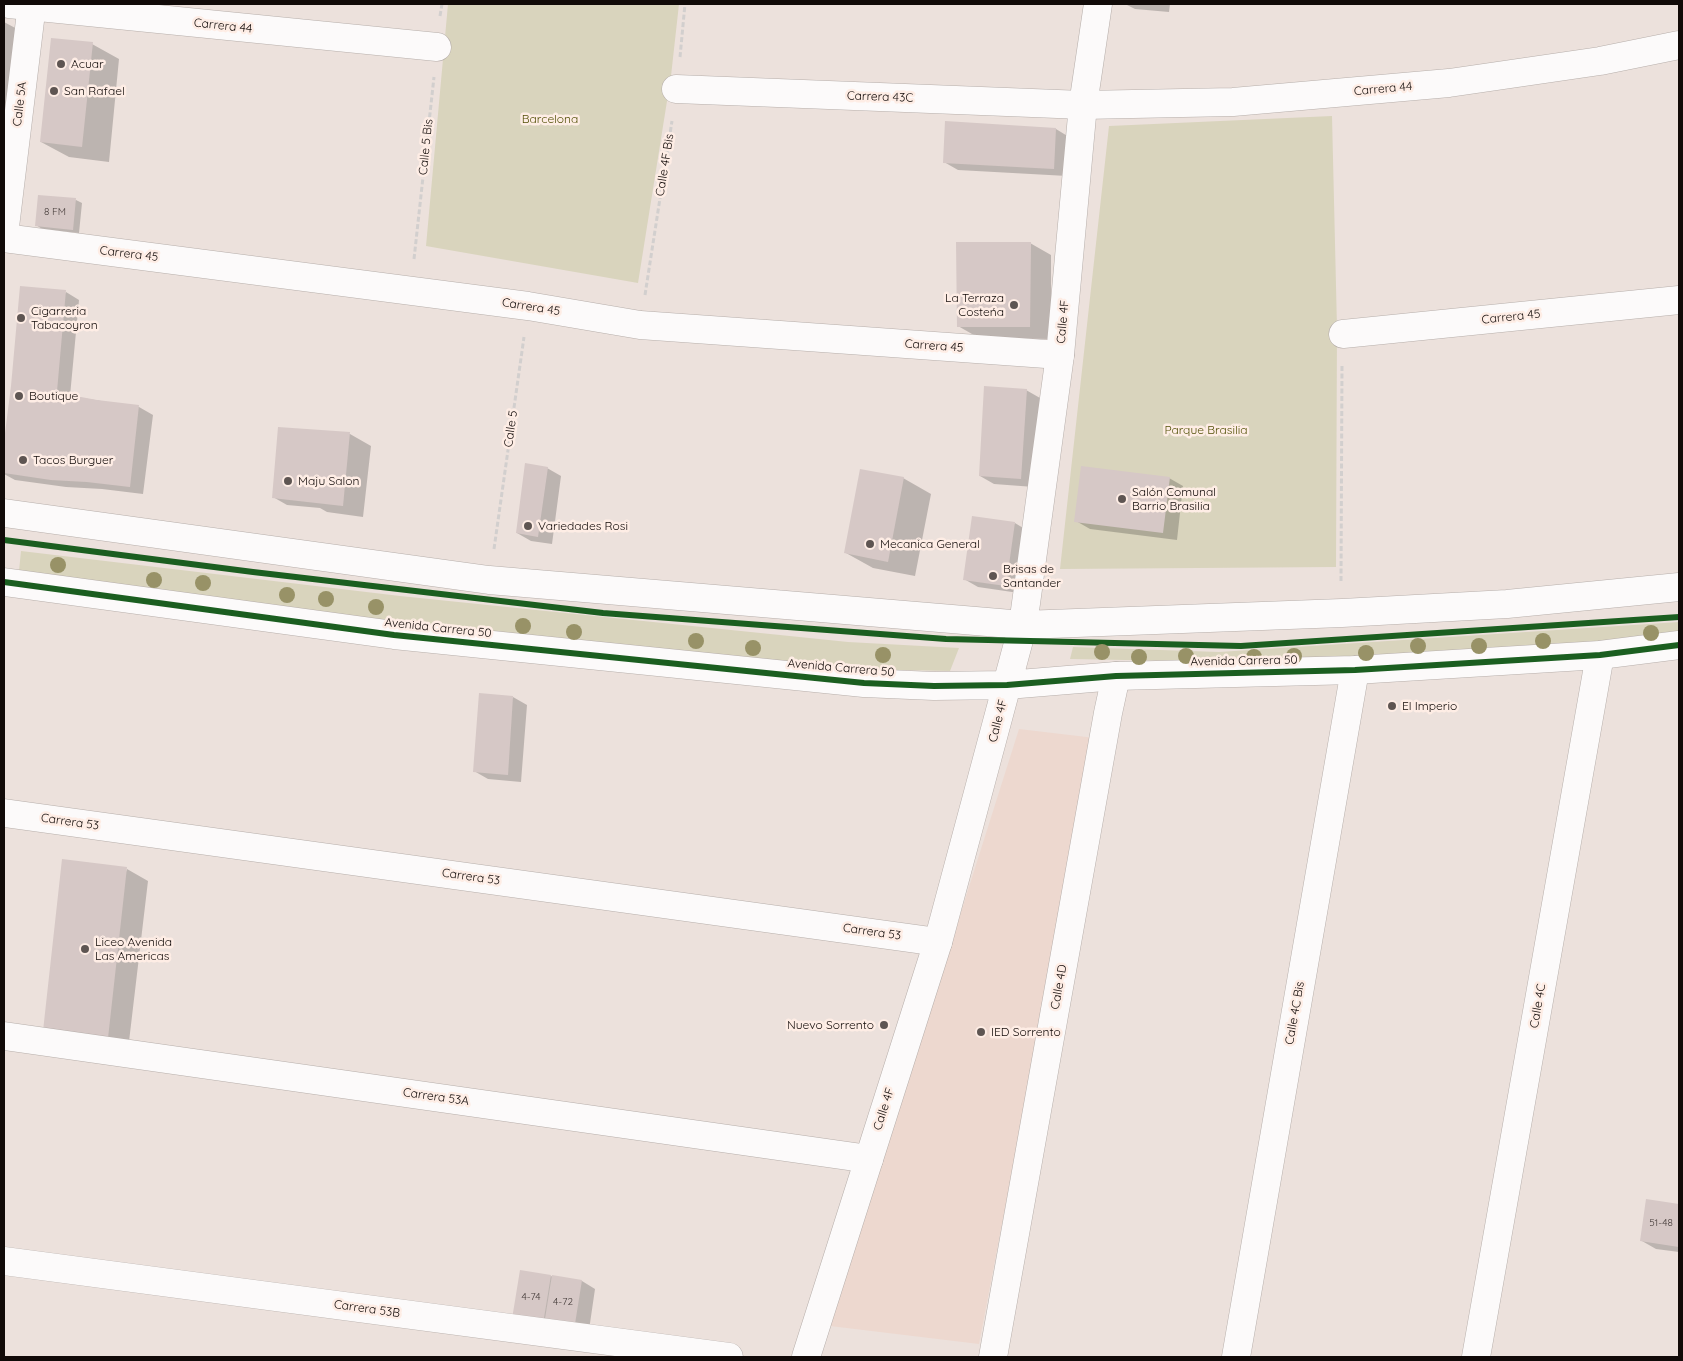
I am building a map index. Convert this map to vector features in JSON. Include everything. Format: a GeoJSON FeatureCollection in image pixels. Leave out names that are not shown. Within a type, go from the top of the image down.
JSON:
{"type":"FeatureCollection","features":[{"type":"Feature","properties":{"kind":"street","name":"Calle 4F"},"geometry":{"type":"LineString","coordinates":[[806,1357],[938,942],[1000,716],[1006,685],[1024,625],[1060,355],[1083,105],[1098,4]]}},
{"type":"Feature","properties":{"kind":"street","name":"Carrera 44"},"geometry":{"type":"LineString","coordinates":[[25,5],[437,47]]}},
{"type":"Feature","properties":{"kind":"street","name":"Calle 5A"},"geometry":{"type":"LineString","coordinates":[[4,237],[25,5]]}},
{"type":"Feature","properties":{"kind":"street","name":"Carrera 44"},"geometry":{"type":"LineString","coordinates":[[1083,105],[1233,102],[1449,83],[1600,61],[1679,45]]}},
{"type":"Feature","properties":{"kind":"street","name":"Carrera 43C"},"geometry":{"type":"LineString","coordinates":[[676,89],[1083,105]]}},
{"type":"Feature","properties":{"kind":"street","name":"Carrera 45"},"geometry":{"type":"LineString","coordinates":[[4,237],[528,306],[640,325],[1060,355]]}},
{"type":"Feature","properties":{"kind":"street","name":"Carrera 45"},"geometry":{"type":"LineString","coordinates":[[1342,334],[1679,300]]}},
{"type":"Feature","properties":{"kind":"street"},"geometry":{"type":"LineString","coordinates":[[4,513],[489,580],[1024,625],[1342,613],[1507,604],[1679,588]]}},
{"type":"Feature","properties":{"kind":"street","name":"Avenida Carrera 50"},"geometry":{"type":"LineString","coordinates":[[4,582],[413,637],[864,682],[934,686],[1006,685],[1116,676],[1355,670],[1600,655],[1679,645]]}},
{"type":"Feature","properties":{"kind":"street","name":"Calle 4C"},"geometry":{"type":"LineString","coordinates":[[1476,1357],[1600,655]]}},
{"type":"Feature","properties":{"kind":"street","name":"Calle 4C Bis"},"geometry":{"type":"LineString","coordinates":[[1236,1357],[1355,670]]}},
{"type":"Feature","properties":{"kind":"street","name":"Calle 4D"},"geometry":{"type":"LineString","coordinates":[[993,1357],[1116,676]]}},
{"type":"Feature","properties":{"kind":"street","name":"Carrera 53"},"geometry":{"type":"LineString","coordinates":[[4,812],[938,942]]}},
{"type":"Feature","properties":{"kind":"street","name":"Carrera 53A"},"geometry":{"type":"LineString","coordinates":[[4,1036],[869,1159]]}},
{"type":"Feature","properties":{"kind":"street","name":"Carrera 53B"},"geometry":{"type":"LineString","coordinates":[[4,1261],[729,1357]]}},
{"type":"Feature","properties":{"kind":"path"},"geometry":{"type":"LineString","coordinates":[[1342,334],[1342,590]]}},
{"type":"Feature","properties":{"kind":"shaded area","name":"IED Sorrento"},"geometry":{"type":"Polygon","coordinates":[[[1019,729],[1095,738],[979,1344],[830,1326],[1019,729]]]}},
{"type":"Feature","properties":{"kind":"green space","name":"Barcelona"},"geometry":{"type":"Polygon","coordinates":[[[448,4],[679,4],[671,76],[638,283],[426,246],[448,4]]]}},
{"type":"Feature","properties":{"kind":"green space","name":"Parque Brasilia"},"geometry":{"type":"Polygon","coordinates":[[[1332,116],[1337,328],[1336,567],[1060,569],[1109,126],[1332,116]]]}},
{"type":"Feature","properties":{"kind":"green space"},"geometry":{"type":"Polygon","coordinates":[[[21,551],[400,596],[848,642],[959,648],[950,671],[851,669],[402,623],[19,571],[21,551]]]}},
{"type":"Feature","properties":{"kind":"green space"},"geometry":{"type":"Polygon","coordinates":[[[1679,622],[1679,635],[1603,646],[1292,663],[1070,659],[1073,647],[1219,652],[1679,622]]]}},
{"type":"Feature","properties":{"kind":"building"},"geometry":{"type":"Polygon","coordinates":[[[51,38],[93,42],[82,147],[40,142],[51,38]]]}},
{"type":"Feature","properties":{"kind":"building"},"geometry":{"type":"Polygon","coordinates":[[[945,121],[1056,128],[1054,169],[943,163],[945,121]]]}},
{"type":"Feature","properties":{"kind":"building"},"geometry":{"type":"Polygon","coordinates":[[[38,195],[76,198],[73,230],[35,226],[38,195]]]}},
{"type":"Feature","properties":{"kind":"building"},"geometry":{"type":"Polygon","coordinates":[[[956,242],[1031,242],[1030,327],[957,327],[956,242]]]}},
{"type":"Feature","properties":{"kind":"building"},"geometry":{"type":"Polygon","coordinates":[[[20,286],[66,290],[57,391],[97,400],[139,405],[130,487],[51,480],[4,473],[4,441],[20,286]]]}},
{"type":"Feature","properties":{"kind":"building"},"geometry":{"type":"Polygon","coordinates":[[[984,386],[1027,389],[1021,479],[979,476],[984,386]]]}},
{"type":"Feature","properties":{"kind":"building"},"geometry":{"type":"Polygon","coordinates":[[[278,427],[350,432],[343,506],[272,498],[278,427]]]}},
{"type":"Feature","properties":{"kind":"building"},"geometry":{"type":"Polygon","coordinates":[[[525,463],[548,467],[538,537],[516,533],[525,463]]]}},
{"type":"Feature","properties":{"kind":"building","name":"Salón Comunal Barrio Brasilia"},"geometry":{"type":"Polygon","coordinates":[[[1081,466],[1170,477],[1163,533],[1074,522],[1081,466]]]}},
{"type":"Feature","properties":{"kind":"building"},"geometry":{"type":"Polygon","coordinates":[[[860,469],[904,477],[888,562],[844,553],[860,469]]]}},
{"type":"Feature","properties":{"kind":"building"},"geometry":{"type":"Polygon","coordinates":[[[972,516],[1015,522],[1006,586],[963,580],[972,516]]]}},
{"type":"Feature","properties":{"kind":"building"},"geometry":{"type":"Polygon","coordinates":[[[479,693],[513,696],[508,775],[473,772],[479,693]]]}},
{"type":"Feature","properties":{"kind":"building","name":"Liceo Avenida Las Americas"},"geometry":{"type":"Polygon","coordinates":[[[62,859],[127,867],[108,1038],[43,1031],[62,859]]]}},
{"type":"Feature","properties":{"kind":"building"},"geometry":{"type":"Polygon","coordinates":[[[1646,1199],[1679,1204],[1679,1247],[1640,1241],[1646,1199]]]}},
{"type":"Feature","properties":{"kind":"building"},"geometry":{"type":"Polygon","coordinates":[[[520,1270],[551,1275],[543,1324],[512,1319],[520,1270]]]}},
{"type":"Feature","properties":{"kind":"building"},"geometry":{"type":"Polygon","coordinates":[[[552,1275],[582,1280],[574,1330],[544,1325],[552,1275]]]}},
{"type":"Feature","properties":{"kind":"cycle path"},"geometry":{"type":"LineString","coordinates":[[4,540],[253,572],[603,613],[946,639],[1241,646],[1679,617]]}},
{"type":"Feature","properties":{"kind":"cycle path"},"geometry":{"type":"LineString","coordinates":[[4,582],[394,635],[864,683],[934,686],[1007,685],[1116,676],[1355,670],[1600,655],[1679,645]]}},
{"type":"Feature","properties":{"kind":"place","name":"Acuar"},"geometry":{"type":"Point","coordinates":[61,64]}},
{"type":"Feature","properties":{"kind":"place","name":"San Rafael"},"geometry":{"type":"Point","coordinates":[54,91]}},
{"type":"Feature","properties":{"kind":"place","name":"La Terraza Costeńa"},"geometry":{"type":"Point","coordinates":[1014,305]}},
{"type":"Feature","properties":{"kind":"place","name":"Cigarreria Tabacoyron"},"geometry":{"type":"Point","coordinates":[21,318]}},
{"type":"Feature","properties":{"kind":"place","name":"Boutique"},"geometry":{"type":"Point","coordinates":[19,396]}},
{"type":"Feature","properties":{"kind":"place","name":"Tacos Burguer"},"geometry":{"type":"Point","coordinates":[23,460]}},
{"type":"Feature","properties":{"kind":"place","name":"Maju Salon"},"geometry":{"type":"Point","coordinates":[288,481]}},
{"type":"Feature","properties":{"kind":"place","name":"Salón Comunal Barrio Brasilia"},"geometry":{"type":"Point","coordinates":[1122,499]}},
{"type":"Feature","properties":{"kind":"place","name":"Variedades Rosi"},"geometry":{"type":"Point","coordinates":[528,526]}},
{"type":"Feature","properties":{"kind":"place","name":"Mecanica General"},"geometry":{"type":"Point","coordinates":[870,544]}},
{"type":"Feature","properties":{"kind":"place","name":"Brisas de Santander"},"geometry":{"type":"Point","coordinates":[993,576]}},
{"type":"Feature","properties":{"kind":"place","name":"El Imperio"},"geometry":{"type":"Point","coordinates":[1392,706]}},
{"type":"Feature","properties":{"kind":"place","name":"Liceo Avenida Las Americas"},"geometry":{"type":"Point","coordinates":[85,949]}},
{"type":"Feature","properties":{"kind":"place","name":"Nuevo Sorrento"},"geometry":{"type":"Point","coordinates":[884,1025]}},
{"type":"Feature","properties":{"kind":"place","name":"IED Sorrento"},"geometry":{"type":"Point","coordinates":[981,1032]}}]}
